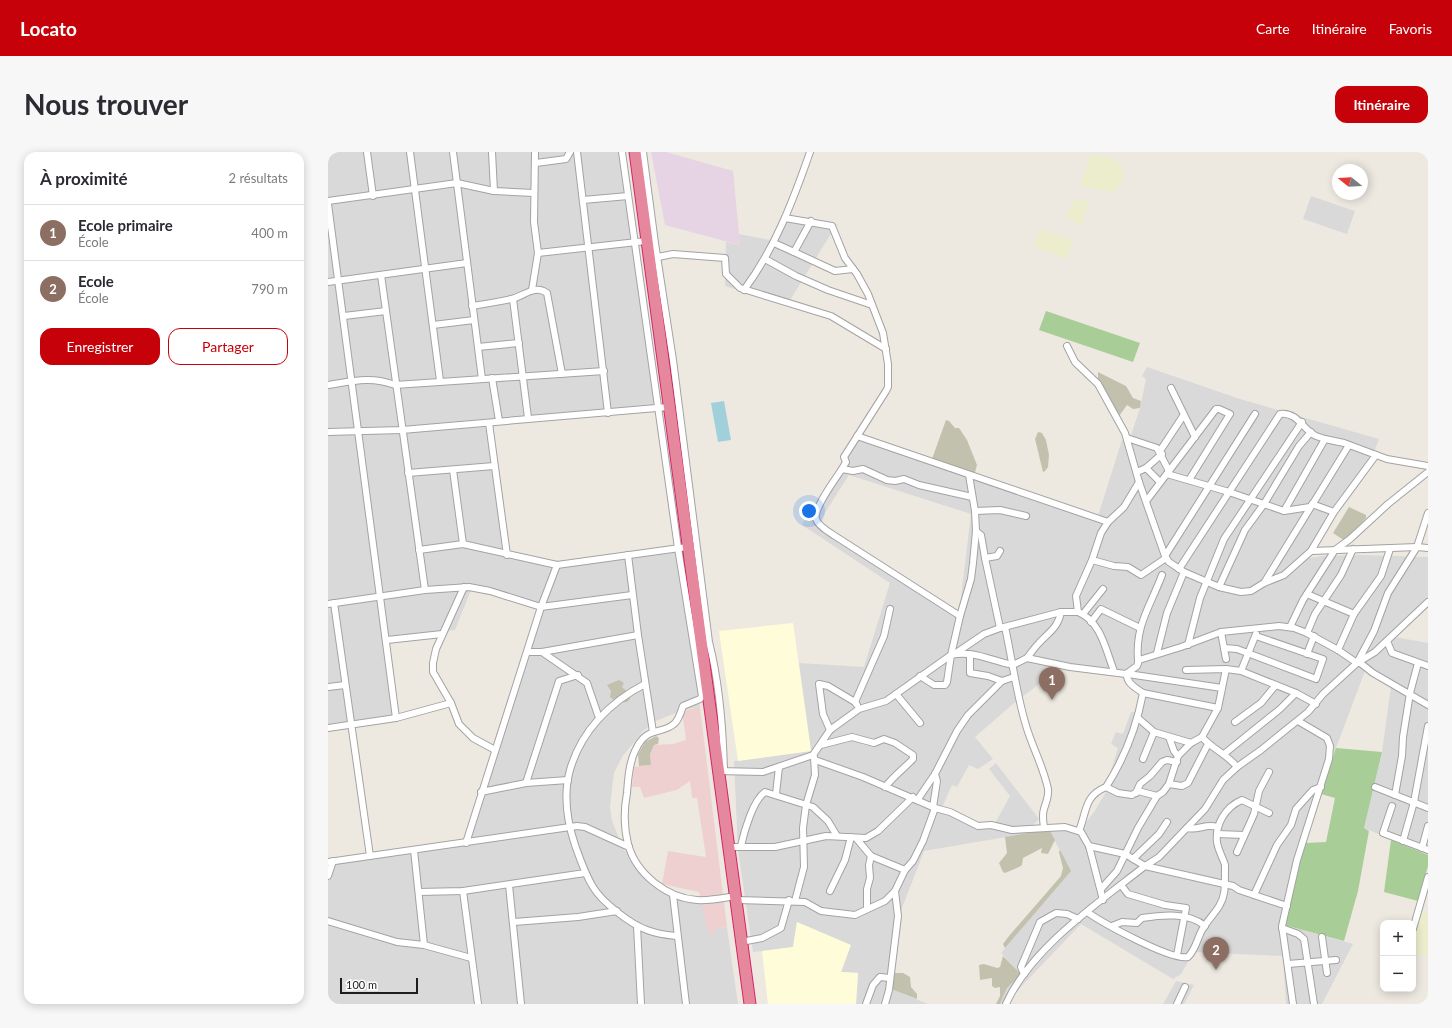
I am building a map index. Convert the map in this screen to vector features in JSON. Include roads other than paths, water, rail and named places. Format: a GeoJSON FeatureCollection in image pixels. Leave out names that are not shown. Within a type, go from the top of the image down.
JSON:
{"type":"FeatureCollection","features":[{"type":"Feature","properties":{"kind":"highway"},"geometry":{"type":"LineString","coordinates":[[635,152],[646,241],[663,408],[683,547],[721,771],[728,847],[750,1004]]}},
{"type":"Feature","properties":{"kind":"street"},"geometry":{"type":"LineString","coordinates":[[367,152],[373,196]]}},
{"type":"Feature","properties":{"kind":"street"},"geometry":{"type":"LineString","coordinates":[[410,152],[440,381]]}},
{"type":"Feature","properties":{"kind":"street"},"geometry":{"type":"LineString","coordinates":[[453,152],[482,379]]}},
{"type":"Feature","properties":{"kind":"street"},"geometry":{"type":"LineString","coordinates":[[492,152],[494,191]]}},
{"type":"Feature","properties":{"kind":"street"},"geometry":{"type":"LineString","coordinates":[[532,290],[538,252],[534,222],[535,152]]}},
{"type":"Feature","properties":{"kind":"street"},"geometry":{"type":"LineString","coordinates":[[536,163],[566,159],[570,152]]}},
{"type":"Feature","properties":{"kind":"street"},"geometry":{"type":"LineString","coordinates":[[577,152],[608,413]]}},
{"type":"Feature","properties":{"kind":"street"},"geometry":{"type":"LineString","coordinates":[[328,432],[402,430],[489,423],[528,418],[663,408],[634,244],[622,152]]}},
{"type":"Feature","properties":{"kind":"street"},"geometry":{"type":"LineString","coordinates":[[643,152],[673,360],[709,642],[717,673],[723,721],[721,771],[746,770],[760,773],[814,758],[916,798],[934,807],[950,812],[978,826],[991,825],[1012,830],[1065,827],[1078,831],[1085,836],[1089,846],[1103,900]]}},
{"type":"Feature","properties":{"kind":"street"},"geometry":{"type":"LineString","coordinates":[[744,290],[774,243],[810,152]]}},
{"type":"Feature","properties":{"kind":"street"},"geometry":{"type":"LineString","coordinates":[[328,201],[373,196],[457,183],[494,191],[534,193]]}},
{"type":"Feature","properties":{"kind":"street"},"geometry":{"type":"LineString","coordinates":[[583,200],[628,196]]}},
{"type":"Feature","properties":{"kind":"street"},"geometry":{"type":"LineString","coordinates":[[328,204],[331,241],[344,316],[379,597],[387,640],[396,718]]}},
{"type":"Feature","properties":{"kind":"street"},"geometry":{"type":"LineString","coordinates":[[785,218],[811,221],[832,226],[845,258],[862,283],[872,305],[886,349],[888,387],[844,457],[846,462],[818,508],[816,516],[818,523],[835,536],[865,554],[934,601],[960,616]]}},
{"type":"Feature","properties":{"kind":"street"},"geometry":{"type":"LineString","coordinates":[[794,252],[811,221]]}},
{"type":"Feature","properties":{"kind":"street"},"geometry":{"type":"LineString","coordinates":[[538,252],[634,244],[646,241]]}},
{"type":"Feature","properties":{"kind":"street"},"geometry":{"type":"LineString","coordinates":[[774,243],[835,271],[853,269]]}},
{"type":"Feature","properties":{"kind":"street"},"geometry":{"type":"LineString","coordinates":[[658,256],[672,254],[725,258],[726,274],[737,287],[831,316],[886,349]]}},
{"type":"Feature","properties":{"kind":"street"},"geometry":{"type":"LineString","coordinates":[[765,259],[815,285],[872,305]]}},
{"type":"Feature","properties":{"kind":"street"},"geometry":{"type":"LineString","coordinates":[[328,282],[467,264]]}},
{"type":"Feature","properties":{"kind":"street"},"geometry":{"type":"LineString","coordinates":[[381,275],[395,385],[425,590]]}},
{"type":"Feature","properties":{"kind":"street"},"geometry":{"type":"LineString","coordinates":[[472,306],[513,299],[532,290],[545,291],[548,295],[562,374]]}},
{"type":"Feature","properties":{"kind":"street"},"geometry":{"type":"LineString","coordinates":[[513,299],[528,418]]}},
{"type":"Feature","properties":{"kind":"street"},"geometry":{"type":"LineString","coordinates":[[344,316],[386,311]]}},
{"type":"Feature","properties":{"kind":"street"},"geometry":{"type":"LineString","coordinates":[[433,325],[474,320]]}},
{"type":"Feature","properties":{"kind":"street"},"geometry":{"type":"LineString","coordinates":[[478,347],[519,343]]}},
{"type":"Feature","properties":{"kind":"street"},"geometry":{"type":"LineString","coordinates":[[1067,346],[1075,362],[1098,384],[1117,417],[1126,438],[1139,482],[1165,557],[1181,570],[1219,587],[1242,592],[1251,591],[1264,583],[1284,575],[1311,552],[1334,512],[1376,456]]}},
{"type":"Feature","properties":{"kind":"street"},"geometry":{"type":"LineString","coordinates":[[328,386],[370,378],[383,380],[395,385],[604,370]]}},
{"type":"Feature","properties":{"kind":"street"},"geometry":{"type":"LineString","coordinates":[[492,378],[499,421]]}},
{"type":"Feature","properties":{"kind":"street"},"geometry":{"type":"LineString","coordinates":[[1171,388],[1183,416],[1195,437]]}},
{"type":"Feature","properties":{"kind":"street"},"geometry":{"type":"LineString","coordinates":[[1146,500],[1217,409],[1230,414],[1189,480]]}},
{"type":"Feature","properties":{"kind":"street"},"geometry":{"type":"LineString","coordinates":[[1092,560],[1130,568],[1141,575],[1165,557],[1255,414]]}},
{"type":"Feature","properties":{"kind":"street"},"geometry":{"type":"LineString","coordinates":[[1157,653],[1167,613],[1181,570],[1229,492],[1280,414],[1287,414],[1302,422],[1316,436],[1349,445],[1387,459],[1428,466]]}},
{"type":"Feature","properties":{"kind":"street"},"geometry":{"type":"LineString","coordinates":[[1137,472],[1146,468],[1161,453],[1183,416]]}},
{"type":"Feature","properties":{"kind":"street"},"geometry":{"type":"LineString","coordinates":[[1188,645],[1206,582],[1224,539],[1302,422]]}},
{"type":"Feature","properties":{"kind":"street"},"geometry":{"type":"LineString","coordinates":[[489,423],[507,555]]}},
{"type":"Feature","properties":{"kind":"street"},"geometry":{"type":"LineString","coordinates":[[1219,587],[1245,530],[1264,504],[1283,471],[1311,432]]}},
{"type":"Feature","properties":{"kind":"street"},"geometry":{"type":"LineString","coordinates":[[857,436],[1108,522]]}},
{"type":"Feature","properties":{"kind":"street"},"geometry":{"type":"LineString","coordinates":[[1126,438],[1147,443],[1161,453],[1168,473]]}},
{"type":"Feature","properties":{"kind":"street"},"geometry":{"type":"LineString","coordinates":[[1284,511],[1325,439]]}},
{"type":"Feature","properties":{"kind":"street"},"geometry":{"type":"LineString","coordinates":[[1264,583],[1349,445]]}},
{"type":"Feature","properties":{"kind":"street"},"geometry":{"type":"LineString","coordinates":[[408,473],[494,466]]}},
{"type":"Feature","properties":{"kind":"street"},"geometry":{"type":"LineString","coordinates":[[842,468],[854,471],[863,469],[887,480],[895,481],[904,479],[972,497]]}},
{"type":"Feature","properties":{"kind":"street"},"geometry":{"type":"LineString","coordinates":[[1146,468],[1160,482]]}},
{"type":"Feature","properties":{"kind":"street"},"geometry":{"type":"LineString","coordinates":[[453,470],[463,544]]}},
{"type":"Feature","properties":{"kind":"street"},"geometry":{"type":"LineString","coordinates":[[1290,627],[1303,600],[1335,550],[1350,540],[1388,504],[1428,472]]}},
{"type":"Feature","properties":{"kind":"street"},"geometry":{"type":"LineString","coordinates":[[1168,473],[1250,498],[1284,511],[1311,506],[1334,512]]}},
{"type":"Feature","properties":{"kind":"street"},"geometry":{"type":"LineString","coordinates":[[920,676],[934,685],[945,685],[947,682],[960,616],[972,579],[976,531],[975,511],[969,475]]}},
{"type":"Feature","properties":{"kind":"street"},"geometry":{"type":"LineString","coordinates":[[1080,613],[1076,596],[1092,560],[1101,533],[1108,522],[1124,507],[1139,482]]}},
{"type":"Feature","properties":{"kind":"street"},"geometry":{"type":"LineString","coordinates":[[975,511],[1000,510],[1026,516]]}},
{"type":"Feature","properties":{"kind":"street"},"geometry":{"type":"LineString","coordinates":[[1358,663],[1374,631],[1388,593],[1417,547],[1428,513]]}},
{"type":"Feature","properties":{"kind":"street"},"geometry":{"type":"LineString","coordinates":[[976,531],[981,535],[984,558],[1013,665],[1014,677],[1025,723],[1042,765],[1048,789],[1048,799],[1043,816],[1044,827]]}},
{"type":"Feature","properties":{"kind":"street"},"geometry":{"type":"LineString","coordinates":[[419,550],[463,544],[557,565],[683,547],[702,696],[700,700],[683,706],[677,722],[643,737],[635,751],[633,758],[625,808],[629,847],[635,860],[657,885],[673,895],[696,900],[736,898],[792,900],[806,902],[821,911],[858,914],[867,908],[885,901],[895,891],[905,870],[913,861],[923,842],[934,807],[937,781],[935,774]]}},
{"type":"Feature","properties":{"kind":"street"},"geometry":{"type":"LineString","coordinates":[[1311,552],[1353,549],[1428,548]]}},
{"type":"Feature","properties":{"kind":"street"},"geometry":{"type":"LineString","coordinates":[[1307,633],[1315,614],[1341,575],[1353,549]]}},
{"type":"Feature","properties":{"kind":"street"},"geometry":{"type":"LineString","coordinates":[[1338,650],[1354,614],[1381,576],[1390,549]]}},
{"type":"Feature","properties":{"kind":"street"},"geometry":{"type":"LineString","coordinates":[[984,558],[997,556],[1000,551]]}},
{"type":"Feature","properties":{"kind":"street"},"geometry":{"type":"LineString","coordinates":[[628,555],[632,595],[653,732]]}},
{"type":"Feature","properties":{"kind":"street"},"geometry":{"type":"LineString","coordinates":[[466,843],[541,607],[557,565]]}},
{"type":"Feature","properties":{"kind":"street"},"geometry":{"type":"LineString","coordinates":[[1127,674],[1137,666],[1138,661],[1136,646],[1140,628],[1162,575]]}},
{"type":"Feature","properties":{"kind":"street"},"geometry":{"type":"LineString","coordinates":[[370,856],[345,685],[331,604],[425,590],[464,587],[490,591],[541,607],[632,595]]}},
{"type":"Feature","properties":{"kind":"street"},"geometry":{"type":"LineString","coordinates":[[464,587],[442,634],[435,656],[433,672],[451,703],[459,724],[473,738],[495,750]]}},
{"type":"Feature","properties":{"kind":"street"},"geometry":{"type":"LineString","coordinates":[[1080,613],[1103,589]]}},
{"type":"Feature","properties":{"kind":"street"},"geometry":{"type":"LineString","coordinates":[[1307,594],[1354,614]]}},
{"type":"Feature","properties":{"kind":"street"},"geometry":{"type":"LineString","coordinates":[[1006,1004],[1013,989],[1024,974],[1078,919],[1157,858],[1205,809],[1223,780],[1237,767],[1298,721],[1316,704],[1323,694],[1358,663],[1387,641],[1428,602]]}},
{"type":"Feature","properties":{"kind":"street"},"geometry":{"type":"LineString","coordinates":[[855,702],[884,636],[890,609]]}},
{"type":"Feature","properties":{"kind":"street"},"geometry":{"type":"LineString","coordinates":[[1091,622],[1101,609],[1140,628]]}},
{"type":"Feature","properties":{"kind":"street"},"geometry":{"type":"LineString","coordinates":[[953,655],[970,654],[1013,665],[1027,658],[1039,642],[1055,629],[1059,623],[1061,612]]}},
{"type":"Feature","properties":{"kind":"street"},"geometry":{"type":"LineString","coordinates":[[741,942],[762,938],[780,929],[804,869],[803,841],[806,805],[815,774],[814,758],[830,730],[859,709],[877,705],[896,694],[920,676],[984,634],[1003,627],[1061,612],[1080,613],[1091,622],[1101,635],[1114,672]]}},
{"type":"Feature","properties":{"kind":"street"},"geometry":{"type":"LineString","coordinates":[[1138,661],[1157,653],[1188,645],[1221,632],[1257,628],[1290,627],[1314,636],[1428,705]]}},
{"type":"Feature","properties":{"kind":"street"},"geometry":{"type":"LineString","coordinates":[[1241,671],[1256,636],[1257,628]]}},
{"type":"Feature","properties":{"kind":"street"},"geometry":{"type":"LineString","coordinates":[[1221,632],[1226,659]]}},
{"type":"Feature","properties":{"kind":"street"},"geometry":{"type":"LineString","coordinates":[[387,640],[442,634]]}},
{"type":"Feature","properties":{"kind":"street"},"geometry":{"type":"LineString","coordinates":[[527,652],[542,652],[638,635]]}},
{"type":"Feature","properties":{"kind":"street"},"geometry":{"type":"LineString","coordinates":[[1224,648],[1235,648],[1315,679],[1324,660],[1256,636]]}},
{"type":"Feature","properties":{"kind":"street"},"geometry":{"type":"LineString","coordinates":[[1307,654],[1314,636]]}},
{"type":"Feature","properties":{"kind":"street"},"geometry":{"type":"LineString","coordinates":[[1387,641],[1392,653],[1428,666]]}},
{"type":"Feature","properties":{"kind":"street"},"geometry":{"type":"LineString","coordinates":[[542,652],[578,675],[587,683],[599,718]]}},
{"type":"Feature","properties":{"kind":"street"},"geometry":{"type":"LineString","coordinates":[[970,654],[970,673],[988,676],[1002,681]]}},
{"type":"Feature","properties":{"kind":"street"},"geometry":{"type":"LineString","coordinates":[[1027,658],[1070,667],[1222,688]]}},
{"type":"Feature","properties":{"kind":"street"},"geometry":{"type":"LineString","coordinates":[[1395,794],[1402,756],[1403,737],[1410,693],[1418,663]]}},
{"type":"Feature","properties":{"kind":"street"},"geometry":{"type":"LineString","coordinates":[[1186,670],[1226,669],[1241,671],[1275,686],[1296,693],[1316,704]]}},
{"type":"Feature","properties":{"kind":"street"},"geometry":{"type":"LineString","coordinates":[[1101,889],[1117,871],[1157,796],[1163,792],[1169,784],[1178,759],[1191,743],[1202,737],[1218,708],[1226,669]]}},
{"type":"Feature","properties":{"kind":"street"},"geometry":{"type":"LineString","coordinates":[[1127,674],[1127,678],[1131,684],[1143,693],[1218,708]]}},
{"type":"Feature","properties":{"kind":"street"},"geometry":{"type":"LineString","coordinates":[[526,783],[559,682],[578,675]]}},
{"type":"Feature","properties":{"kind":"street"},"geometry":{"type":"LineString","coordinates":[[728,847],[789,846],[817,838],[837,836],[866,838],[878,831],[916,798],[935,774],[962,723],[1002,681],[1014,677]]}},
{"type":"Feature","properties":{"kind":"street"},"geometry":{"type":"LineString","coordinates":[[645,684],[618,699],[599,718],[579,747],[568,780],[567,809],[570,827],[585,873],[596,892],[617,911],[637,926],[662,935],[676,936]]}},
{"type":"Feature","properties":{"kind":"street"},"geometry":{"type":"LineString","coordinates":[[830,730],[823,714],[819,684],[828,686],[855,702],[859,709]]}},
{"type":"Feature","properties":{"kind":"street"},"geometry":{"type":"LineString","coordinates":[[328,687],[345,685]]}},
{"type":"Feature","properties":{"kind":"street"},"geometry":{"type":"LineString","coordinates":[[1235,722],[1260,703],[1275,686]]}},
{"type":"Feature","properties":{"kind":"street"},"geometry":{"type":"LineString","coordinates":[[1078,831],[1089,798],[1106,787],[1119,763],[1138,718],[1143,693]]}},
{"type":"Feature","properties":{"kind":"street"},"geometry":{"type":"LineString","coordinates":[[1224,754],[1280,709],[1296,693]]}},
{"type":"Feature","properties":{"kind":"street"},"geometry":{"type":"LineString","coordinates":[[896,694],[920,723]]}},
{"type":"Feature","properties":{"kind":"street"},"geometry":{"type":"LineString","coordinates":[[328,728],[396,718],[451,703]]}},
{"type":"Feature","properties":{"kind":"street"},"geometry":{"type":"LineString","coordinates":[[1138,718],[1154,732],[1191,743]]}},
{"type":"Feature","properties":{"kind":"street"},"geometry":{"type":"LineString","coordinates":[[1293,1004],[1282,928],[1297,860],[1329,759],[1329,742],[1327,738],[1298,721]]}},
{"type":"Feature","properties":{"kind":"street"},"geometry":{"type":"LineString","coordinates":[[1403,841],[1425,767],[1428,726]]}},
{"type":"Feature","properties":{"kind":"street"},"geometry":{"type":"LineString","coordinates":[[1143,759],[1154,732]]}},
{"type":"Feature","properties":{"kind":"street"},"geometry":{"type":"LineString","coordinates":[[821,745],[852,737],[875,743],[884,739],[895,743],[913,755],[913,759],[902,770],[897,772],[885,786]]}},
{"type":"Feature","properties":{"kind":"street"},"geometry":{"type":"LineString","coordinates":[[1169,737],[1178,759]]}},
{"type":"Feature","properties":{"kind":"street"},"geometry":{"type":"LineString","coordinates":[[1202,737],[1208,744],[1224,754],[1237,767]]}},
{"type":"Feature","properties":{"kind":"street"},"geometry":{"type":"LineString","coordinates":[[1169,784],[1182,786],[1188,783],[1208,744]]}},
{"type":"Feature","properties":{"kind":"street"},"geometry":{"type":"LineString","coordinates":[[1136,793],[1140,784],[1150,776],[1162,762],[1178,759]]}},
{"type":"Feature","properties":{"kind":"street"},"geometry":{"type":"LineString","coordinates":[[776,794],[779,767]]}},
{"type":"Feature","properties":{"kind":"street"},"geometry":{"type":"LineString","coordinates":[[1238,852],[1255,807],[1259,791],[1270,772]]}},
{"type":"Feature","properties":{"kind":"street"},"geometry":{"type":"LineString","coordinates":[[481,792],[526,783],[568,780]]}},
{"type":"Feature","properties":{"kind":"street"},"geometry":{"type":"LineString","coordinates":[[1106,787],[1128,795],[1133,795],[1138,791],[1157,796]]}},
{"type":"Feature","properties":{"kind":"street"},"geometry":{"type":"LineString","coordinates":[[1254,896],[1277,845],[1291,825],[1296,809],[1313,790],[1321,787]]}},
{"type":"Feature","properties":{"kind":"street"},"geometry":{"type":"LineString","coordinates":[[1375,787],[1428,808]]}},
{"type":"Feature","properties":{"kind":"street"},"geometry":{"type":"LineString","coordinates":[[741,846],[745,830],[762,794],[765,792],[776,794],[817,809],[828,820],[837,836]]}},
{"type":"Feature","properties":{"kind":"street"},"geometry":{"type":"LineString","coordinates":[[1087,912],[1137,941],[1186,958],[1191,954],[1205,926],[1220,904],[1225,891],[1225,866],[1217,842],[1218,830],[1226,813],[1240,801],[1244,801],[1269,813]]}},
{"type":"Feature","properties":{"kind":"street"},"geometry":{"type":"LineString","coordinates":[[1392,806],[1383,833],[1425,849],[1428,826]]}},
{"type":"Feature","properties":{"kind":"street"},"geometry":{"type":"LineString","coordinates":[[1133,859],[1159,834],[1167,822]]}},
{"type":"Feature","properties":{"kind":"street"},"geometry":{"type":"LineString","coordinates":[[1187,828],[1194,830],[1209,825],[1218,830],[1244,835]]}},
{"type":"Feature","properties":{"kind":"street"},"geometry":{"type":"LineString","coordinates":[[328,876],[330,861],[466,843],[570,827],[585,827],[629,847]]}},
{"type":"Feature","properties":{"kind":"street"},"geometry":{"type":"LineString","coordinates":[[853,838],[872,856],[905,870]]}},
{"type":"Feature","properties":{"kind":"street"},"geometry":{"type":"LineString","coordinates":[[830,891],[846,860],[853,838]]}},
{"type":"Feature","properties":{"kind":"street"},"geometry":{"type":"LineString","coordinates":[[1089,846],[1125,854],[1145,866],[1233,886],[1254,896],[1287,906]]}},
{"type":"Feature","properties":{"kind":"street"},"geometry":{"type":"LineString","coordinates":[[414,850],[424,945]]}},
{"type":"Feature","properties":{"kind":"street"},"geometry":{"type":"LineString","coordinates":[[867,908],[867,889],[870,878],[869,866],[872,856]]}},
{"type":"Feature","properties":{"kind":"street"},"geometry":{"type":"LineString","coordinates":[[419,892],[463,891],[585,873]]}},
{"type":"Feature","properties":{"kind":"street"},"geometry":{"type":"LineString","coordinates":[[1416,920],[1428,877]]}},
{"type":"Feature","properties":{"kind":"street"},"geometry":{"type":"LineString","coordinates":[[509,885],[514,922],[521,1004]]}},
{"type":"Feature","properties":{"kind":"street"},"geometry":{"type":"LineString","coordinates":[[1121,885],[1128,894],[1165,905],[1185,906],[1186,909],[1183,916],[1181,940],[1177,955]]}},
{"type":"Feature","properties":{"kind":"street"},"geometry":{"type":"LineString","coordinates":[[463,891],[478,1004]]}},
{"type":"Feature","properties":{"kind":"street"},"geometry":{"type":"LineString","coordinates":[[887,1003],[898,916],[895,891]]}},
{"type":"Feature","properties":{"kind":"street"},"geometry":{"type":"LineString","coordinates":[[673,895],[676,936],[686,1004]]}},
{"type":"Feature","properties":{"kind":"street"},"geometry":{"type":"LineString","coordinates":[[514,922],[578,917],[617,911]]}},
{"type":"Feature","properties":{"kind":"street"},"geometry":{"type":"LineString","coordinates":[[1024,974],[1021,967],[1040,922],[1056,913],[1067,914],[1078,919]]}},
{"type":"Feature","properties":{"kind":"street"},"geometry":{"type":"LineString","coordinates":[[1112,926],[1123,922],[1137,923],[1145,917],[1183,916],[1197,920],[1205,926]]}},
{"type":"Feature","properties":{"kind":"street"},"geometry":{"type":"LineString","coordinates":[[328,920],[397,942],[424,945],[471,958]]}},
{"type":"Feature","properties":{"kind":"street"},"geometry":{"type":"LineString","coordinates":[[637,926],[641,1004]]}},
{"type":"Feature","properties":{"kind":"street"},"geometry":{"type":"LineString","coordinates":[[1282,928],[1303,937],[1314,1004]]}},
{"type":"Feature","properties":{"kind":"street"},"geometry":{"type":"LineString","coordinates":[[1322,938],[1327,973]]}},
{"type":"Feature","properties":{"kind":"street"},"geometry":{"type":"LineString","coordinates":[[1288,964],[1336,960]]}},
{"type":"Feature","properties":{"kind":"street"},"geometry":{"type":"LineString","coordinates":[[866,1004],[876,981],[880,977],[890,978]]}},
{"type":"Feature","properties":{"kind":"street"},"geometry":{"type":"LineString","coordinates":[[1177,1004],[1185,987]]}},
{"type":"Feature","properties":{"kind":"water"},"geometry":{"type":"Polygon","coordinates":[[[724,401],[731,440],[718,442],[711,403],[724,401]]]}},
{"type":"Feature","properties":{"kind":"place","name":"Ecole primaire"},"geometry":{"type":"Point","coordinates":[1052,700]}},
{"type":"Feature","properties":{"kind":"place","name":"Ecole"},"geometry":{"type":"Point","coordinates":[1216,970]}}]}
